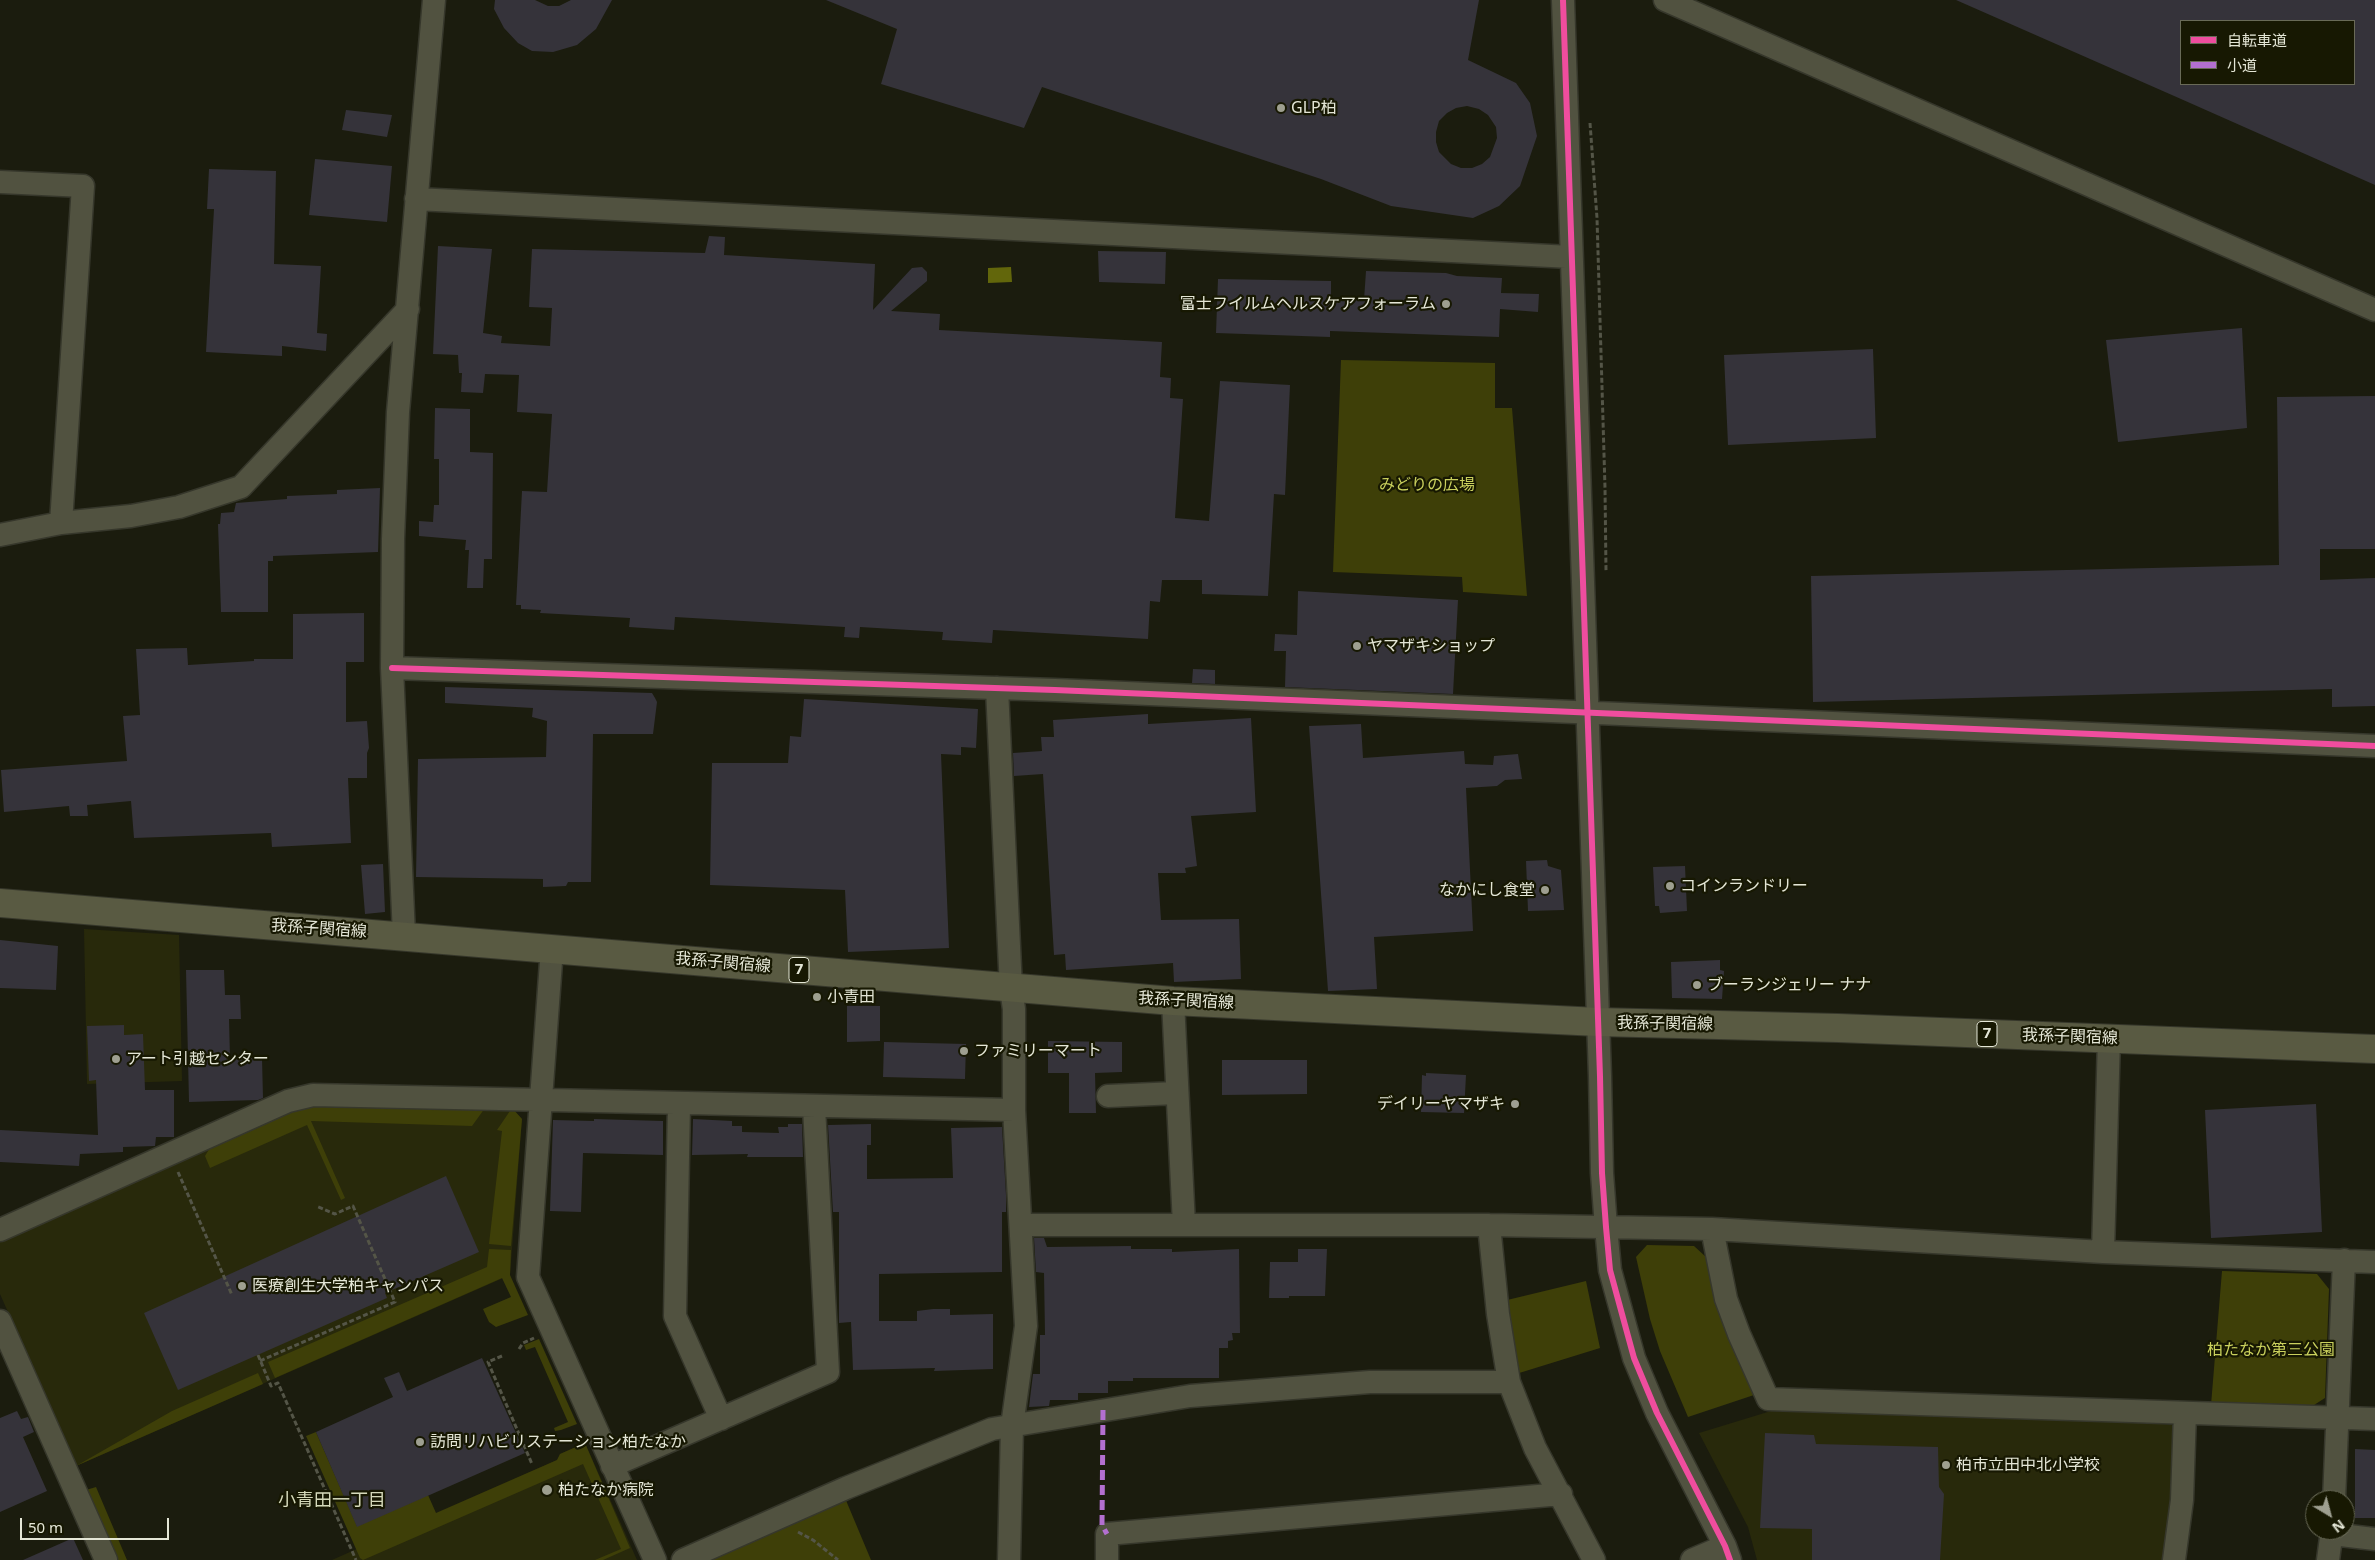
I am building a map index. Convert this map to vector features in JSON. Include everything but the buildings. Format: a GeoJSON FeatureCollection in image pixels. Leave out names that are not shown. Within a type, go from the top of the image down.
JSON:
{"type":"FeatureCollection","features":[{"type":"Feature","properties":{"kind":"main road","name":"我孫子関宿線"},"geometry":{"type":"LineString","coordinates":[[0,903],[404,935],[1173,1001],[1598,1022],[1838,1028],[2375,1049]]}},
{"type":"Feature","properties":{"kind":"street"},"geometry":{"type":"LineString","coordinates":[[404,935],[392,668],[393,539],[398,412],[434,0]]}},
{"type":"Feature","properties":{"kind":"street"},"geometry":{"type":"LineString","coordinates":[[1563,0],[1602,1173],[1606,1227],[1610,1270],[1634,1358],[1669,1439],[1728,1553],[1692,1560]]}},
{"type":"Feature","properties":{"kind":"street"},"geometry":{"type":"LineString","coordinates":[[1665,0],[2375,310]]}},
{"type":"Feature","properties":{"kind":"street"},"geometry":{"type":"LineString","coordinates":[[0,182],[83,186],[61,523]]}},
{"type":"Feature","properties":{"kind":"street"},"geometry":{"type":"LineString","coordinates":[[416,199],[1571,256]]}},
{"type":"Feature","properties":{"kind":"street"},"geometry":{"type":"LineString","coordinates":[[0,535],[61,523],[131,516],[178,507],[241,487],[408,309]]}},
{"type":"Feature","properties":{"kind":"street"},"geometry":{"type":"LineString","coordinates":[[392,668],[997,688],[2375,746]]}},
{"type":"Feature","properties":{"kind":"street"},"geometry":{"type":"LineString","coordinates":[[997,688],[1011,988],[1014,1009],[1014,1110],[1022,1226],[1026,1326],[1012,1426],[1009,1560]]}},
{"type":"Feature","properties":{"kind":"street"},"geometry":{"type":"LineString","coordinates":[[552,948],[528,1278],[655,1560]]}},
{"type":"Feature","properties":{"kind":"street"},"geometry":{"type":"LineString","coordinates":[[1173,1001],[1184,1225]]}},
{"type":"Feature","properties":{"kind":"street"},"geometry":{"type":"LineString","coordinates":[[2103,1252],[2109,1038]]}},
{"type":"Feature","properties":{"kind":"street"},"geometry":{"type":"LineString","coordinates":[[1108,1096],[1177,1093]]}},
{"type":"Feature","properties":{"kind":"street"},"geometry":{"type":"LineString","coordinates":[[0,1230],[288,1102],[313,1095],[540,1102],[1014,1110]]}},
{"type":"Feature","properties":{"kind":"street"},"geometry":{"type":"LineString","coordinates":[[679,1104],[675,1316],[721,1419]]}},
{"type":"Feature","properties":{"kind":"street"},"geometry":{"type":"LineString","coordinates":[[612,1466],[828,1372],[814,1107]]}},
{"type":"Feature","properties":{"kind":"street"},"geometry":{"type":"LineString","coordinates":[[1022,1226],[1489,1224],[1712,1229],[2103,1252],[2375,1262]]}},
{"type":"Feature","properties":{"kind":"street"},"geometry":{"type":"LineString","coordinates":[[1489,1224],[1498,1314],[1508,1382],[1535,1448],[1561,1494],[1594,1560]]}},
{"type":"Feature","properties":{"kind":"street"},"geometry":{"type":"LineString","coordinates":[[1712,1229],[1726,1299],[1739,1334],[1768,1399],[2375,1419]]}},
{"type":"Feature","properties":{"kind":"street"},"geometry":{"type":"LineString","coordinates":[[2334,1490],[2344,1260]]}},
{"type":"Feature","properties":{"kind":"street"},"geometry":{"type":"LineString","coordinates":[[0,1321],[106,1560]]}},
{"type":"Feature","properties":{"kind":"street"},"geometry":{"type":"LineString","coordinates":[[683,1560],[784,1514],[992,1429],[1190,1396],[1370,1382],[1508,1382]]}},
{"type":"Feature","properties":{"kind":"street"},"geometry":{"type":"LineString","coordinates":[[2174,1560],[2182,1500],[2185,1413]]}},
{"type":"Feature","properties":{"kind":"street"},"geometry":{"type":"LineString","coordinates":[[1108,1560],[1108,1534],[1561,1494]]}},
{"type":"Feature","properties":{"kind":"street"},"geometry":{"type":"LineString","coordinates":[[2355,1536],[2375,1539]]}},
{"type":"Feature","properties":{"kind":"street"},"geometry":{"type":"LineString","coordinates":[[2328,1560],[2331,1540]]}},
{"type":"Feature","properties":{"kind":"path"},"geometry":{"type":"LineString","coordinates":[[1590,119],[1597,228],[1605,478],[1606,576]]}},
{"type":"Feature","properties":{"kind":"path"},"geometry":{"type":"LineString","coordinates":[[170,1154],[232,1295]]}},
{"type":"Feature","properties":{"kind":"path"},"geometry":{"type":"LineString","coordinates":[[260,1362],[395,1302],[353,1206],[335,1214],[316,1206]]}},
{"type":"Feature","properties":{"kind":"path"},"geometry":{"type":"LineString","coordinates":[[519,1350],[523,1343],[536,1337]]}},
{"type":"Feature","properties":{"kind":"path"},"geometry":{"type":"LineString","coordinates":[[258,1355],[271,1386],[278,1383],[356,1560]]}},
{"type":"Feature","properties":{"kind":"path"},"geometry":{"type":"LineString","coordinates":[[502,1356],[488,1362],[532,1464]]}},
{"type":"Feature","properties":{"kind":"path"},"geometry":{"type":"LineString","coordinates":[[784,1514],[791,1529],[814,1540],[835,1559]]}},
{"type":"Feature","properties":{"kind":"shaded area"},"geometry":{"type":"Polygon","coordinates":[[[1011,267],[1012,282],[988,283],[988,268],[1011,267]]]}},
{"type":"Feature","properties":{"kind":"shaded area"},"geometry":{"type":"Polygon","coordinates":[[[84,929],[179,935],[182,1081],[87,1084],[84,929]]]}},
{"type":"Feature","properties":{"kind":"shaded area","name":"医療創生大学柏キャンパス"},"geometry":{"type":"Polygon","coordinates":[[[297,1108],[512,1108],[522,1119],[510,1275],[76,1466],[0,1294],[0,1240],[297,1108]]]}},
{"type":"Feature","properties":{"kind":"shaded area","name":"柏市立田中北小学校"},"geometry":{"type":"Polygon","coordinates":[[[1771,1411],[2090,1417],[2181,1426],[2167,1560],[1757,1560],[1748,1527],[1699,1433],[1771,1411]]]}},
{"type":"Feature","properties":{"kind":"shaded area","name":"柏たなか病院"},"geometry":{"type":"Polygon","coordinates":[[[585,1443],[637,1560],[332,1560],[557,1460],[560,1454],[585,1443]]]}},
{"type":"Feature","properties":{"kind":"green space","name":"みどりの広場"},"geometry":{"type":"Polygon","coordinates":[[[1341,360],[1495,363],[1495,408],[1512,408],[1527,596],[1463,592],[1462,577],[1333,572],[1341,360]]]}},
{"type":"Feature","properties":{"kind":"green space"},"geometry":{"type":"Polygon","coordinates":[[[312,1105],[485,1108],[472,1126],[311,1121],[345,1198],[341,1200],[307,1125],[210,1168],[205,1156],[211,1146],[297,1108],[312,1105]]]}},
{"type":"Feature","properties":{"kind":"green space"},"geometry":{"type":"Polygon","coordinates":[[[512,1108],[522,1119],[511,1246],[489,1244],[502,1131],[497,1130],[512,1108]]]}},
{"type":"Feature","properties":{"kind":"green space"},"geometry":{"type":"Polygon","coordinates":[[[1647,1245],[1694,1246],[1706,1257],[1718,1301],[1754,1395],[1688,1417],[1660,1351],[1650,1319],[1636,1257],[1647,1245]]]}},
{"type":"Feature","properties":{"kind":"green space"},"geometry":{"type":"Polygon","coordinates":[[[489,1249],[511,1250],[510,1275],[528,1315],[496,1327],[489,1322],[483,1309],[511,1297],[502,1278],[275,1378],[268,1362],[487,1267],[489,1249]]]}},
{"type":"Feature","properties":{"kind":"green space","name":"柏たなか第三公園"},"geometry":{"type":"Polygon","coordinates":[[[2222,1271],[2317,1274],[2329,1289],[2325,1398],[2314,1405],[2211,1405],[2222,1271]]]}},
{"type":"Feature","properties":{"kind":"green space"},"geometry":{"type":"Polygon","coordinates":[[[1586,1281],[1600,1348],[1516,1374],[1503,1301],[1586,1281]]]}},
{"type":"Feature","properties":{"kind":"green space"},"geometry":{"type":"Polygon","coordinates":[[[539,1339],[577,1424],[561,1430],[555,1431],[554,1428],[568,1422],[535,1347],[526,1350],[524,1345],[539,1339]]]}},
{"type":"Feature","properties":{"kind":"green space"},"geometry":{"type":"Polygon","coordinates":[[[258,1373],[263,1384],[76,1466],[172,1411],[258,1373]]]}},
{"type":"Feature","properties":{"kind":"green space"},"geometry":{"type":"Polygon","coordinates":[[[316,1432],[357,1526],[428,1495],[436,1513],[557,1460],[560,1454],[585,1443],[630,1548],[603,1560],[595,1560],[621,1549],[583,1464],[363,1560],[360,1558],[306,1436],[316,1432]]]}},
{"type":"Feature","properties":{"kind":"green space"},"geometry":{"type":"Polygon","coordinates":[[[96,1487],[127,1560],[117,1560],[86,1490],[96,1487]]]}},
{"type":"Feature","properties":{"kind":"green space"},"geometry":{"type":"Polygon","coordinates":[[[845,1498],[871,1560],[703,1560],[845,1498]]]}},
{"type":"Feature","properties":{"kind":"marked path"},"geometry":{"type":"LineString","coordinates":[[1103,1410],[1102,1525],[1107,1534]]}},
{"type":"Feature","properties":{"kind":"cycle path"},"geometry":{"type":"LineString","coordinates":[[1563,0],[1602,1173],[1610,1270],[1634,1358],[1657,1413],[1725,1546],[1730,1560]]}},
{"type":"Feature","properties":{"kind":"cycle path"},"geometry":{"type":"LineString","coordinates":[[392,668],[1055,690],[2375,746]]}},
{"type":"Feature","properties":{"kind":"place","name":"GLP柏"},"geometry":{"type":"Point","coordinates":[1281,108]}},
{"type":"Feature","properties":{"kind":"place","name":"富士フイルムヘルスケアフォーラム"},"geometry":{"type":"Point","coordinates":[1446,304]}},
{"type":"Feature","properties":{"kind":"place","name":"ヤマザキショップ"},"geometry":{"type":"Point","coordinates":[1357,646]}},
{"type":"Feature","properties":{"kind":"place","name":"コインランドリー"},"geometry":{"type":"Point","coordinates":[1670,886]}},
{"type":"Feature","properties":{"kind":"place","name":"なかにし食堂"},"geometry":{"type":"Point","coordinates":[1545,890]}},
{"type":"Feature","properties":{"kind":"place","name":"ブーランジェリー ナナ"},"geometry":{"type":"Point","coordinates":[1697,985]}},
{"type":"Feature","properties":{"kind":"place","name":"小青田"},"geometry":{"type":"Point","coordinates":[817,997]}},
{"type":"Feature","properties":{"kind":"place","name":"ファミリーマート"},"geometry":{"type":"Point","coordinates":[964,1051]}},
{"type":"Feature","properties":{"kind":"place","name":"アート引越センター"},"geometry":{"type":"Point","coordinates":[116,1059]}},
{"type":"Feature","properties":{"kind":"place","name":"デイリーヤマザキ"},"geometry":{"type":"Point","coordinates":[1515,1104]}},
{"type":"Feature","properties":{"kind":"place","name":"医療創生大学柏キャンパス"},"geometry":{"type":"Point","coordinates":[242,1286]}},
{"type":"Feature","properties":{"kind":"place","name":"訪問リハビリステーション柏たなか"},"geometry":{"type":"Point","coordinates":[420,1442]}},
{"type":"Feature","properties":{"kind":"place","name":"柏市立田中北小学校"},"geometry":{"type":"Point","coordinates":[1946,1465]}},
{"type":"Feature","properties":{"kind":"place","name":"柏たなか病院"},"geometry":{"type":"Point","coordinates":[547,1490]}},
{"type":"Feature","properties":{"kind":"district","name":"小青田一丁目"},"geometry":{"type":"Point","coordinates":[332,1501]}}]}
